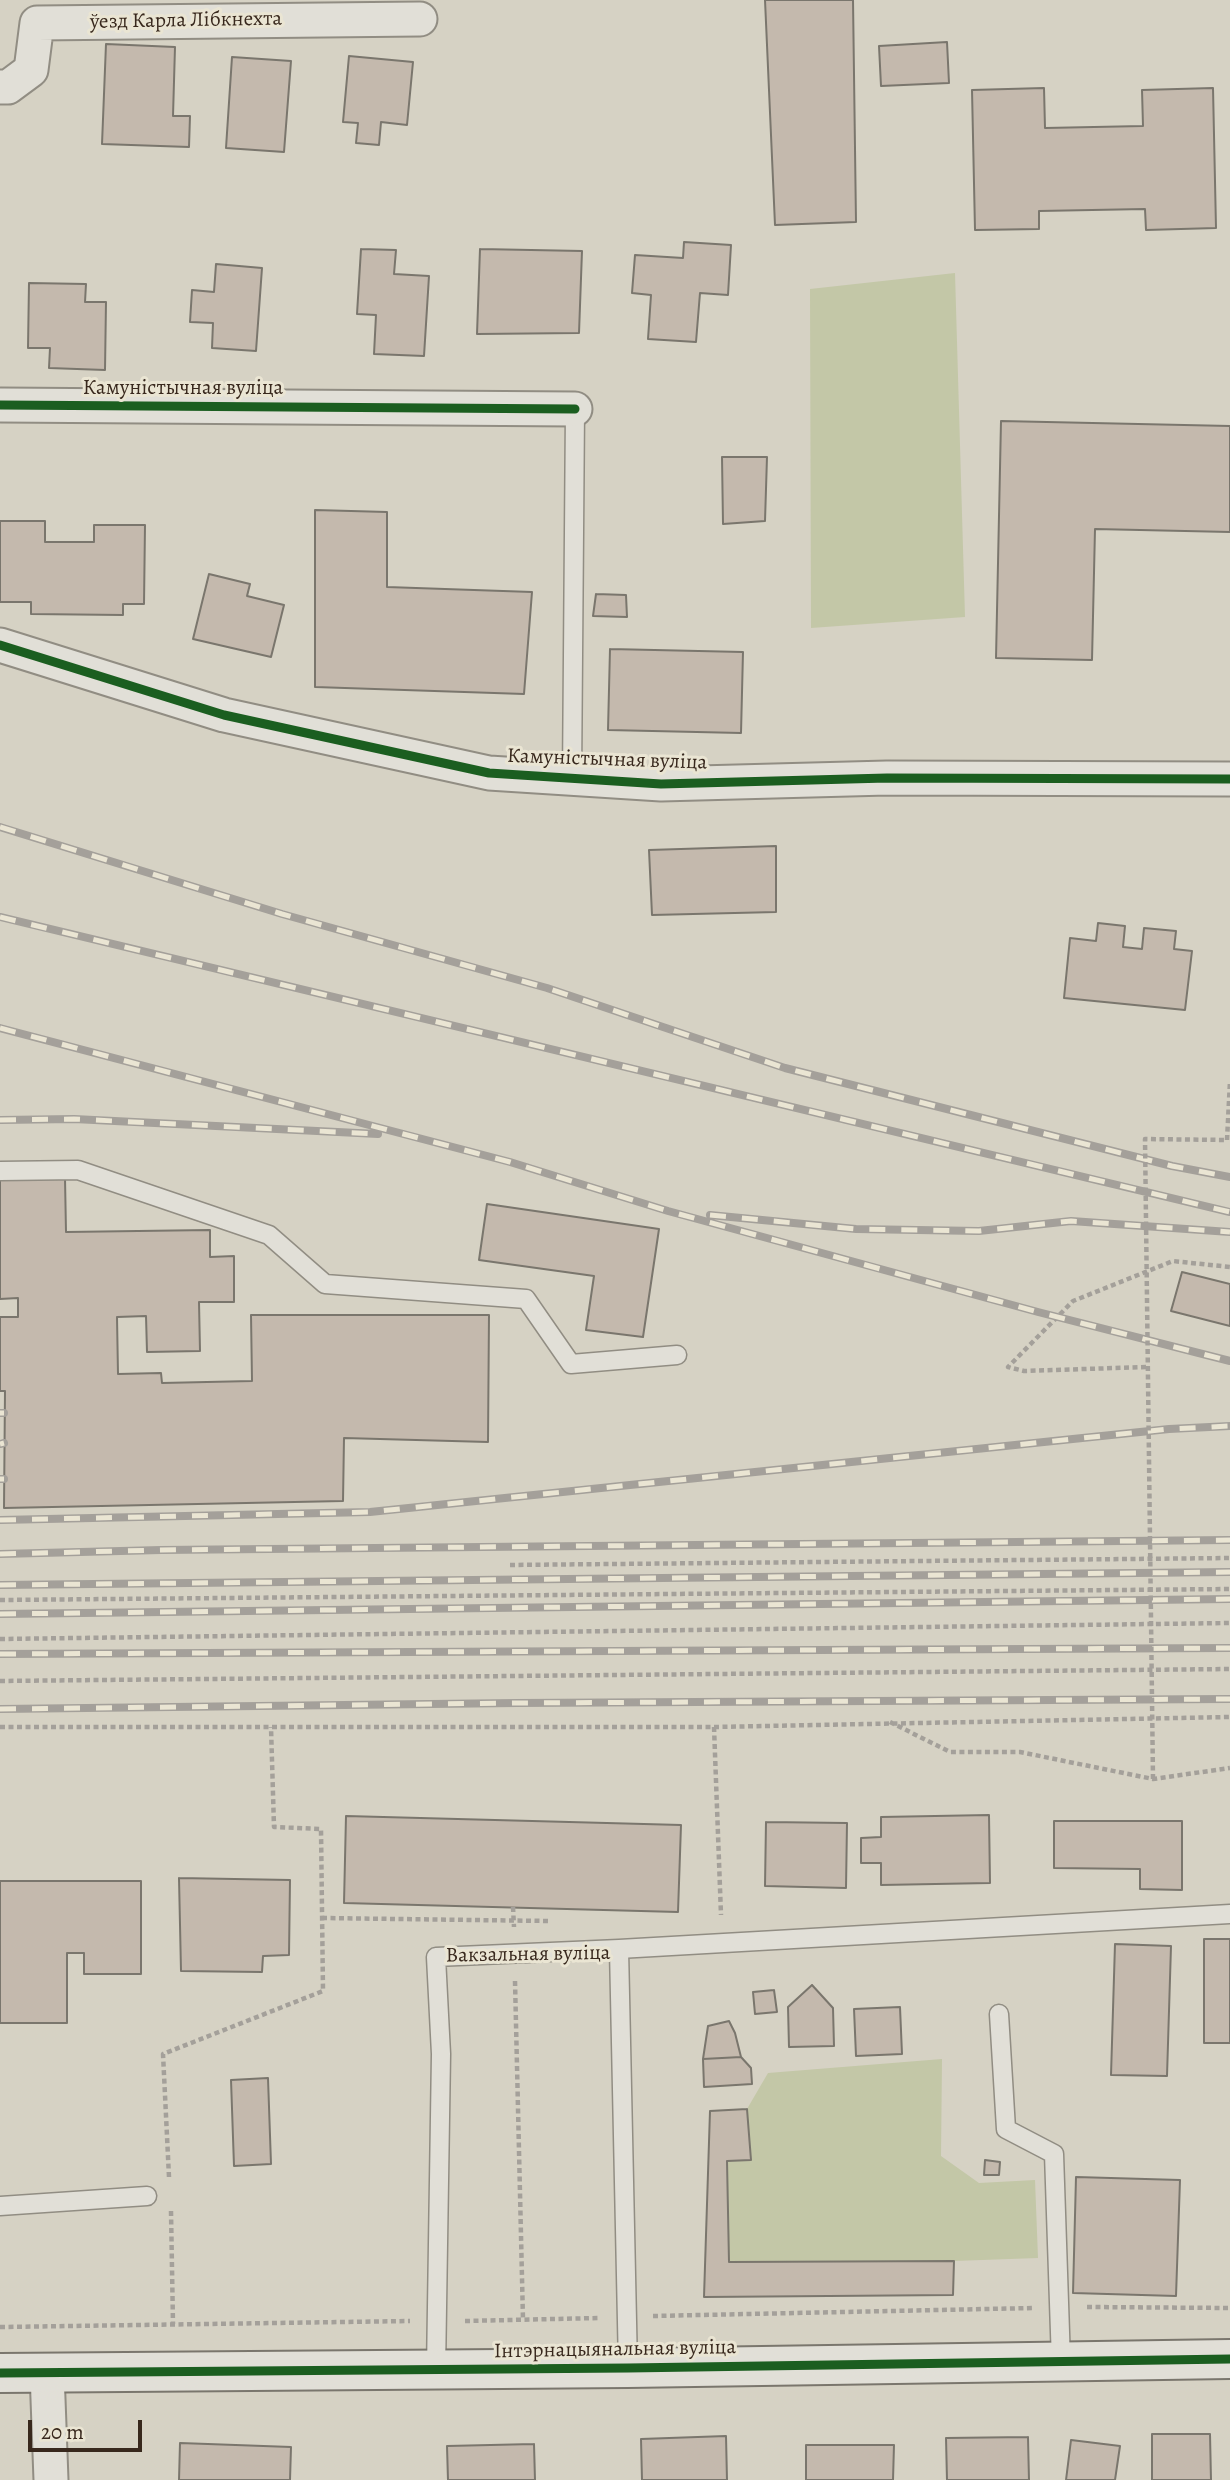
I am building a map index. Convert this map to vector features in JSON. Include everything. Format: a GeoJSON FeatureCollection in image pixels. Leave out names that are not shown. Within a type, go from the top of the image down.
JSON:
{"type":"FeatureCollection","features":[{"type":"Feature","properties":{"kind":"street","name":"ўезд Карла Лібкнехта"},"geometry":{"type":"LineString","coordinates":[[0,87],[8,87],[31,70],[37,23],[420,19]]}},
{"type":"Feature","properties":{"kind":"street","name":"Камуністычная вуліца"},"geometry":{"type":"LineString","coordinates":[[0,405],[575,409]]}},
{"type":"Feature","properties":{"kind":"street","name":"Камуністычная вуліца"},"geometry":{"type":"LineString","coordinates":[[0,645],[224,715],[489,773],[661,784],[887,778],[1230,779]]}},
{"type":"Feature","properties":{"kind":"street","name":"Інтэрнацыянальная вуліца"},"geometry":{"type":"LineString","coordinates":[[0,2373],[628,2368],[1230,2359]]}},
{"type":"Feature","properties":{"kind":"street"},"geometry":{"type":"LineString","coordinates":[[47,2372],[51,2480]]}},
{"type":"Feature","properties":{"kind":"lane"},"geometry":{"type":"LineString","coordinates":[[572,778],[575,409]]}},
{"type":"Feature","properties":{"kind":"lane"},"geometry":{"type":"LineString","coordinates":[[0,1171],[78,1170],[269,1235],[325,1284],[526,1299],[570,1364],[677,1355]]}},
{"type":"Feature","properties":{"kind":"lane"},"geometry":{"type":"LineString","coordinates":[[619,1949],[1230,1913]]}},
{"type":"Feature","properties":{"kind":"lane","name":"Вакзальная вуліца"},"geometry":{"type":"LineString","coordinates":[[436,2370],[441,2054],[436,1957],[619,1949],[628,2368]]}},
{"type":"Feature","properties":{"kind":"lane"},"geometry":{"type":"LineString","coordinates":[[999,2014],[1006,2129],[1054,2154],[1060,2362]]}},
{"type":"Feature","properties":{"kind":"lane"},"geometry":{"type":"LineString","coordinates":[[0,2206],[147,2196]]}},
{"type":"Feature","properties":{"kind":"path"},"geometry":{"type":"LineString","coordinates":[[1153,1779],[1145,1139],[1227,1140],[1230,1080]]}},
{"type":"Feature","properties":{"kind":"path"},"geometry":{"type":"LineString","coordinates":[[1146,1367],[1024,1371],[1008,1367],[1073,1301],[1173,1261],[1230,1267]]}},
{"type":"Feature","properties":{"kind":"path"},"geometry":{"type":"LineString","coordinates":[[510,1565],[1230,1558]]}},
{"type":"Feature","properties":{"kind":"path"},"geometry":{"type":"LineString","coordinates":[[0,1600],[1230,1589]]}},
{"type":"Feature","properties":{"kind":"path"},"geometry":{"type":"LineString","coordinates":[[0,1639],[1230,1623]]}},
{"type":"Feature","properties":{"kind":"path"},"geometry":{"type":"LineString","coordinates":[[0,1681],[1230,1669]]}},
{"type":"Feature","properties":{"kind":"path"},"geometry":{"type":"LineString","coordinates":[[0,1727],[714,1727],[1230,1717]]}},
{"type":"Feature","properties":{"kind":"path"},"geometry":{"type":"LineString","coordinates":[[890,1722],[950,1752],[1020,1752],[1153,1779],[1230,1768]]}},
{"type":"Feature","properties":{"kind":"path"},"geometry":{"type":"LineString","coordinates":[[169,2180],[163,2054],[323,1991],[321,1829],[274,1828],[271,1727]]}},
{"type":"Feature","properties":{"kind":"path"},"geometry":{"type":"LineString","coordinates":[[714,1727],[722,1943]]}},
{"type":"Feature","properties":{"kind":"path"},"geometry":{"type":"LineString","coordinates":[[513,1908],[523,2320]]}},
{"type":"Feature","properties":{"kind":"path"},"geometry":{"type":"LineString","coordinates":[[322,1919],[555,1921]]}},
{"type":"Feature","properties":{"kind":"path"},"geometry":{"type":"LineString","coordinates":[[170,2207],[173,2325]]}},
{"type":"Feature","properties":{"kind":"green space"},"geometry":{"type":"Polygon","coordinates":[[[955,273],[965,617],[811,628],[810,289],[955,273]]]}},
{"type":"Feature","properties":{"kind":"green space"},"geometry":{"type":"Polygon","coordinates":[[[942,2059],[941,2156],[979,2183],[1035,2180],[1038,2258],[729,2262],[727,2161],[747,2109],[768,2073],[942,2059]]]}},
{"type":"Feature","properties":{"kind":"building"},"geometry":{"type":"Polygon","coordinates":[[[765,0],[853,0],[856,222],[775,225],[765,0]]]}},
{"type":"Feature","properties":{"kind":"building"},"geometry":{"type":"Polygon","coordinates":[[[947,42],[949,83],[881,86],[879,46],[947,42]]]}},
{"type":"Feature","properties":{"kind":"building"},"geometry":{"type":"Polygon","coordinates":[[[106,44],[175,47],[173,116],[190,116],[189,147],[102,144],[106,44]]]}},
{"type":"Feature","properties":{"kind":"building"},"geometry":{"type":"Polygon","coordinates":[[[349,56],[413,62],[407,125],[381,122],[379,145],[356,143],[358,123],[343,122],[349,56]]]}},
{"type":"Feature","properties":{"kind":"building"},"geometry":{"type":"Polygon","coordinates":[[[232,57],[291,61],[284,152],[226,148],[232,57]]]}},
{"type":"Feature","properties":{"kind":"building"},"geometry":{"type":"Polygon","coordinates":[[[1044,88],[1045,128],[1143,126],[1142,90],[1213,88],[1216,228],[1146,230],[1145,209],[1039,211],[1039,229],[975,230],[972,90],[1044,88]]]}},
{"type":"Feature","properties":{"kind":"building"},"geometry":{"type":"Polygon","coordinates":[[[684,242],[731,245],[728,295],[700,293],[696,342],[648,339],[651,295],[632,293],[635,255],[683,258],[684,242]]]}},
{"type":"Feature","properties":{"kind":"building"},"geometry":{"type":"Polygon","coordinates":[[[361,249],[396,250],[394,274],[429,276],[424,356],[374,354],[376,315],[357,314],[361,249]]]}},
{"type":"Feature","properties":{"kind":"building"},"geometry":{"type":"Polygon","coordinates":[[[480,249],[582,251],[579,333],[477,334],[480,249]]]}},
{"type":"Feature","properties":{"kind":"building"},"geometry":{"type":"Polygon","coordinates":[[[216,264],[262,268],[256,351],[212,348],[213,323],[190,322],[192,290],[214,292],[216,264]]]}},
{"type":"Feature","properties":{"kind":"building"},"geometry":{"type":"Polygon","coordinates":[[[29,283],[86,284],[85,302],[106,302],[105,370],[49,368],[50,348],[28,348],[29,283]]]}},
{"type":"Feature","properties":{"kind":"building"},"geometry":{"type":"Polygon","coordinates":[[[1001,421],[1230,426],[1230,532],[1095,529],[1092,660],[996,658],[1001,421]]]}},
{"type":"Feature","properties":{"kind":"building"},"geometry":{"type":"Polygon","coordinates":[[[722,457],[767,457],[765,521],[723,524],[722,457]]]}},
{"type":"Feature","properties":{"kind":"building"},"geometry":{"type":"Polygon","coordinates":[[[315,510],[387,512],[387,587],[532,592],[524,694],[315,687],[315,510]]]}},
{"type":"Feature","properties":{"kind":"building"},"geometry":{"type":"Polygon","coordinates":[[[0,521],[45,521],[45,542],[94,542],[94,525],[145,525],[144,604],[123,604],[123,615],[31,614],[31,602],[0,602],[0,521]]]}},
{"type":"Feature","properties":{"kind":"building"},"geometry":{"type":"Polygon","coordinates":[[[209,574],[250,584],[247,596],[284,605],[271,657],[193,639],[209,574]]]}},
{"type":"Feature","properties":{"kind":"building"},"geometry":{"type":"Polygon","coordinates":[[[596,594],[626,595],[627,617],[593,616],[596,594]]]}},
{"type":"Feature","properties":{"kind":"building"},"geometry":{"type":"Polygon","coordinates":[[[610,649],[743,652],[741,733],[608,730],[610,649]]]}},
{"type":"Feature","properties":{"kind":"building"},"geometry":{"type":"Polygon","coordinates":[[[776,846],[776,912],[652,915],[649,850],[776,846]]]}},
{"type":"Feature","properties":{"kind":"building"},"geometry":{"type":"Polygon","coordinates":[[[1098,923],[1125,926],[1123,947],[1142,949],[1144,928],[1176,931],[1174,949],[1192,951],[1185,1010],[1064,998],[1070,938],[1096,941],[1098,923]]]}},
{"type":"Feature","properties":{"kind":"building"},"geometry":{"type":"Polygon","coordinates":[[[65,1178],[66,1232],[210,1230],[210,1257],[234,1256],[234,1302],[199,1302],[200,1351],[147,1352],[146,1316],[117,1317],[118,1374],[161,1373],[162,1383],[252,1381],[251,1315],[489,1315],[488,1442],[344,1438],[343,1501],[4,1508],[5,1391],[0,1391],[0,1317],[18,1317],[18,1298],[0,1299],[0,1179],[65,1178]]]}},
{"type":"Feature","properties":{"kind":"building"},"geometry":{"type":"Polygon","coordinates":[[[487,1204],[659,1229],[643,1337],[586,1330],[594,1276],[479,1260],[487,1204]]]}},
{"type":"Feature","properties":{"kind":"building"},"geometry":{"type":"Polygon","coordinates":[[[1182,1272],[1230,1284],[1230,1326],[1171,1311],[1182,1272]]]}},
{"type":"Feature","properties":{"kind":"building"},"geometry":{"type":"Polygon","coordinates":[[[989,1815],[990,1883],[881,1885],[881,1863],[861,1863],[861,1838],[881,1837],[881,1817],[989,1815]]]}},
{"type":"Feature","properties":{"kind":"building"},"geometry":{"type":"Polygon","coordinates":[[[346,1816],[681,1825],[678,1912],[344,1903],[346,1816]]]}},
{"type":"Feature","properties":{"kind":"building"},"geometry":{"type":"Polygon","coordinates":[[[1054,1821],[1182,1821],[1182,1890],[1140,1889],[1140,1869],[1054,1868],[1054,1821]]]}},
{"type":"Feature","properties":{"kind":"building"},"geometry":{"type":"Polygon","coordinates":[[[766,1822],[847,1823],[846,1888],[765,1886],[766,1822]]]}},
{"type":"Feature","properties":{"kind":"building"},"geometry":{"type":"Polygon","coordinates":[[[179,1878],[290,1880],[289,1955],[263,1956],[262,1972],[181,1971],[179,1878]]]}},
{"type":"Feature","properties":{"kind":"building"},"geometry":{"type":"Polygon","coordinates":[[[0,1881],[141,1881],[141,1974],[84,1974],[84,1953],[67,1953],[67,2023],[0,2023],[0,1881]]]}},
{"type":"Feature","properties":{"kind":"building"},"geometry":{"type":"Polygon","coordinates":[[[1204,1939],[1230,1939],[1230,2043],[1204,2043],[1204,1939]]]}},
{"type":"Feature","properties":{"kind":"building"},"geometry":{"type":"Polygon","coordinates":[[[1115,1944],[1171,1946],[1167,2076],[1111,2075],[1115,1944]]]}},
{"type":"Feature","properties":{"kind":"building"},"geometry":{"type":"Polygon","coordinates":[[[812,1985],[833,2008],[834,2046],[789,2047],[788,2007],[812,1985]]]}},
{"type":"Feature","properties":{"kind":"building"},"geometry":{"type":"Polygon","coordinates":[[[774,1990],[777,2012],[755,2014],[753,1992],[774,1990]]]}},
{"type":"Feature","properties":{"kind":"building"},"geometry":{"type":"Polygon","coordinates":[[[900,2007],[902,2054],[856,2056],[854,2009],[900,2007]]]}},
{"type":"Feature","properties":{"kind":"building"},"geometry":{"type":"Polygon","coordinates":[[[729,2021],[741,2057],[703,2059],[708,2026],[729,2021]]]}},
{"type":"Feature","properties":{"kind":"building"},"geometry":{"type":"Polygon","coordinates":[[[741,2057],[751,2068],[752,2084],[704,2087],[703,2059],[741,2057]]]}},
{"type":"Feature","properties":{"kind":"building"},"geometry":{"type":"Polygon","coordinates":[[[268,2078],[271,2164],[234,2166],[231,2080],[268,2078]]]}},
{"type":"Feature","properties":{"kind":"building"},"geometry":{"type":"Polygon","coordinates":[[[747,2109],[751,2160],[727,2161],[729,2262],[954,2261],[953,2295],[704,2297],[710,2111],[747,2109]]]}},
{"type":"Feature","properties":{"kind":"building"},"geometry":{"type":"Polygon","coordinates":[[[985,2160],[1000,2162],[999,2175],[984,2175],[985,2160]]]}},
{"type":"Feature","properties":{"kind":"building"},"geometry":{"type":"Polygon","coordinates":[[[1076,2177],[1180,2180],[1176,2296],[1073,2293],[1076,2177]]]}},
{"type":"Feature","properties":{"kind":"building"},"geometry":{"type":"Polygon","coordinates":[[[1152,2434],[1210,2434],[1211,2480],[1152,2480],[1152,2434]]]}},
{"type":"Feature","properties":{"kind":"building"},"geometry":{"type":"Polygon","coordinates":[[[726,2436],[727,2480],[642,2480],[641,2439],[726,2436]]]}},
{"type":"Feature","properties":{"kind":"building"},"geometry":{"type":"Polygon","coordinates":[[[1028,2437],[1029,2480],[947,2480],[946,2438],[1028,2437]]]}},
{"type":"Feature","properties":{"kind":"building"},"geometry":{"type":"Polygon","coordinates":[[[1071,2440],[1120,2446],[1115,2480],[1066,2480],[1071,2440]]]}},
{"type":"Feature","properties":{"kind":"building"},"geometry":{"type":"Polygon","coordinates":[[[180,2443],[291,2447],[290,2480],[179,2480],[180,2443]]]}},
{"type":"Feature","properties":{"kind":"building"},"geometry":{"type":"Polygon","coordinates":[[[534,2444],[535,2480],[448,2480],[447,2446],[534,2444]]]}},
{"type":"Feature","properties":{"kind":"building"},"geometry":{"type":"Polygon","coordinates":[[[806,2445],[894,2445],[893,2480],[806,2480],[806,2445]]]}},
{"type":"Feature","properties":{"kind":"railway"},"geometry":{"type":"LineString","coordinates":[[0,827],[282,914],[547,988],[785,1068],[1172,1166],[1230,1177]]}},
{"type":"Feature","properties":{"kind":"railway"},"geometry":{"type":"LineString","coordinates":[[0,917],[1230,1212]]}},
{"type":"Feature","properties":{"kind":"railway"},"geometry":{"type":"LineString","coordinates":[[0,1028],[510,1162],[668,1211],[1038,1312],[1230,1361]]}},
{"type":"Feature","properties":{"kind":"railway"},"geometry":{"type":"LineString","coordinates":[[0,1120],[74,1119],[378,1134]]}},
{"type":"Feature","properties":{"kind":"railway"},"geometry":{"type":"LineString","coordinates":[[710,1215],[856,1229],[979,1231],[1071,1221],[1230,1232]]}},
{"type":"Feature","properties":{"kind":"railway"},"geometry":{"type":"LineString","coordinates":[[0,1520],[370,1512],[1169,1429],[1230,1426]]}},
{"type":"Feature","properties":{"kind":"railway"},"geometry":{"type":"LineString","coordinates":[[0,1444],[4,1443]]}},
{"type":"Feature","properties":{"kind":"railway"},"geometry":{"type":"LineString","coordinates":[[0,1554],[161,1550],[1230,1540]]}},
{"type":"Feature","properties":{"kind":"railway"},"geometry":{"type":"LineString","coordinates":[[0,1585],[1230,1572]]}},
{"type":"Feature","properties":{"kind":"railway"},"geometry":{"type":"LineString","coordinates":[[0,1614],[1230,1599]]}},
{"type":"Feature","properties":{"kind":"railway"},"geometry":{"type":"LineString","coordinates":[[0,1654],[1230,1648]]}},
{"type":"Feature","properties":{"kind":"railway"},"geometry":{"type":"LineString","coordinates":[[0,1709],[1230,1699]]}},
{"type":"Feature","properties":{"kind":"cycle path"},"geometry":{"type":"LineString","coordinates":[[0,405],[575,409]]}},
{"type":"Feature","properties":{"kind":"cycle path"},"geometry":{"type":"LineString","coordinates":[[0,645],[224,715],[489,773],[661,784],[887,778],[1230,779]]}},
{"type":"Feature","properties":{"kind":"cycle path"},"geometry":{"type":"LineString","coordinates":[[0,2373],[628,2368],[1230,2359]]}}]}
